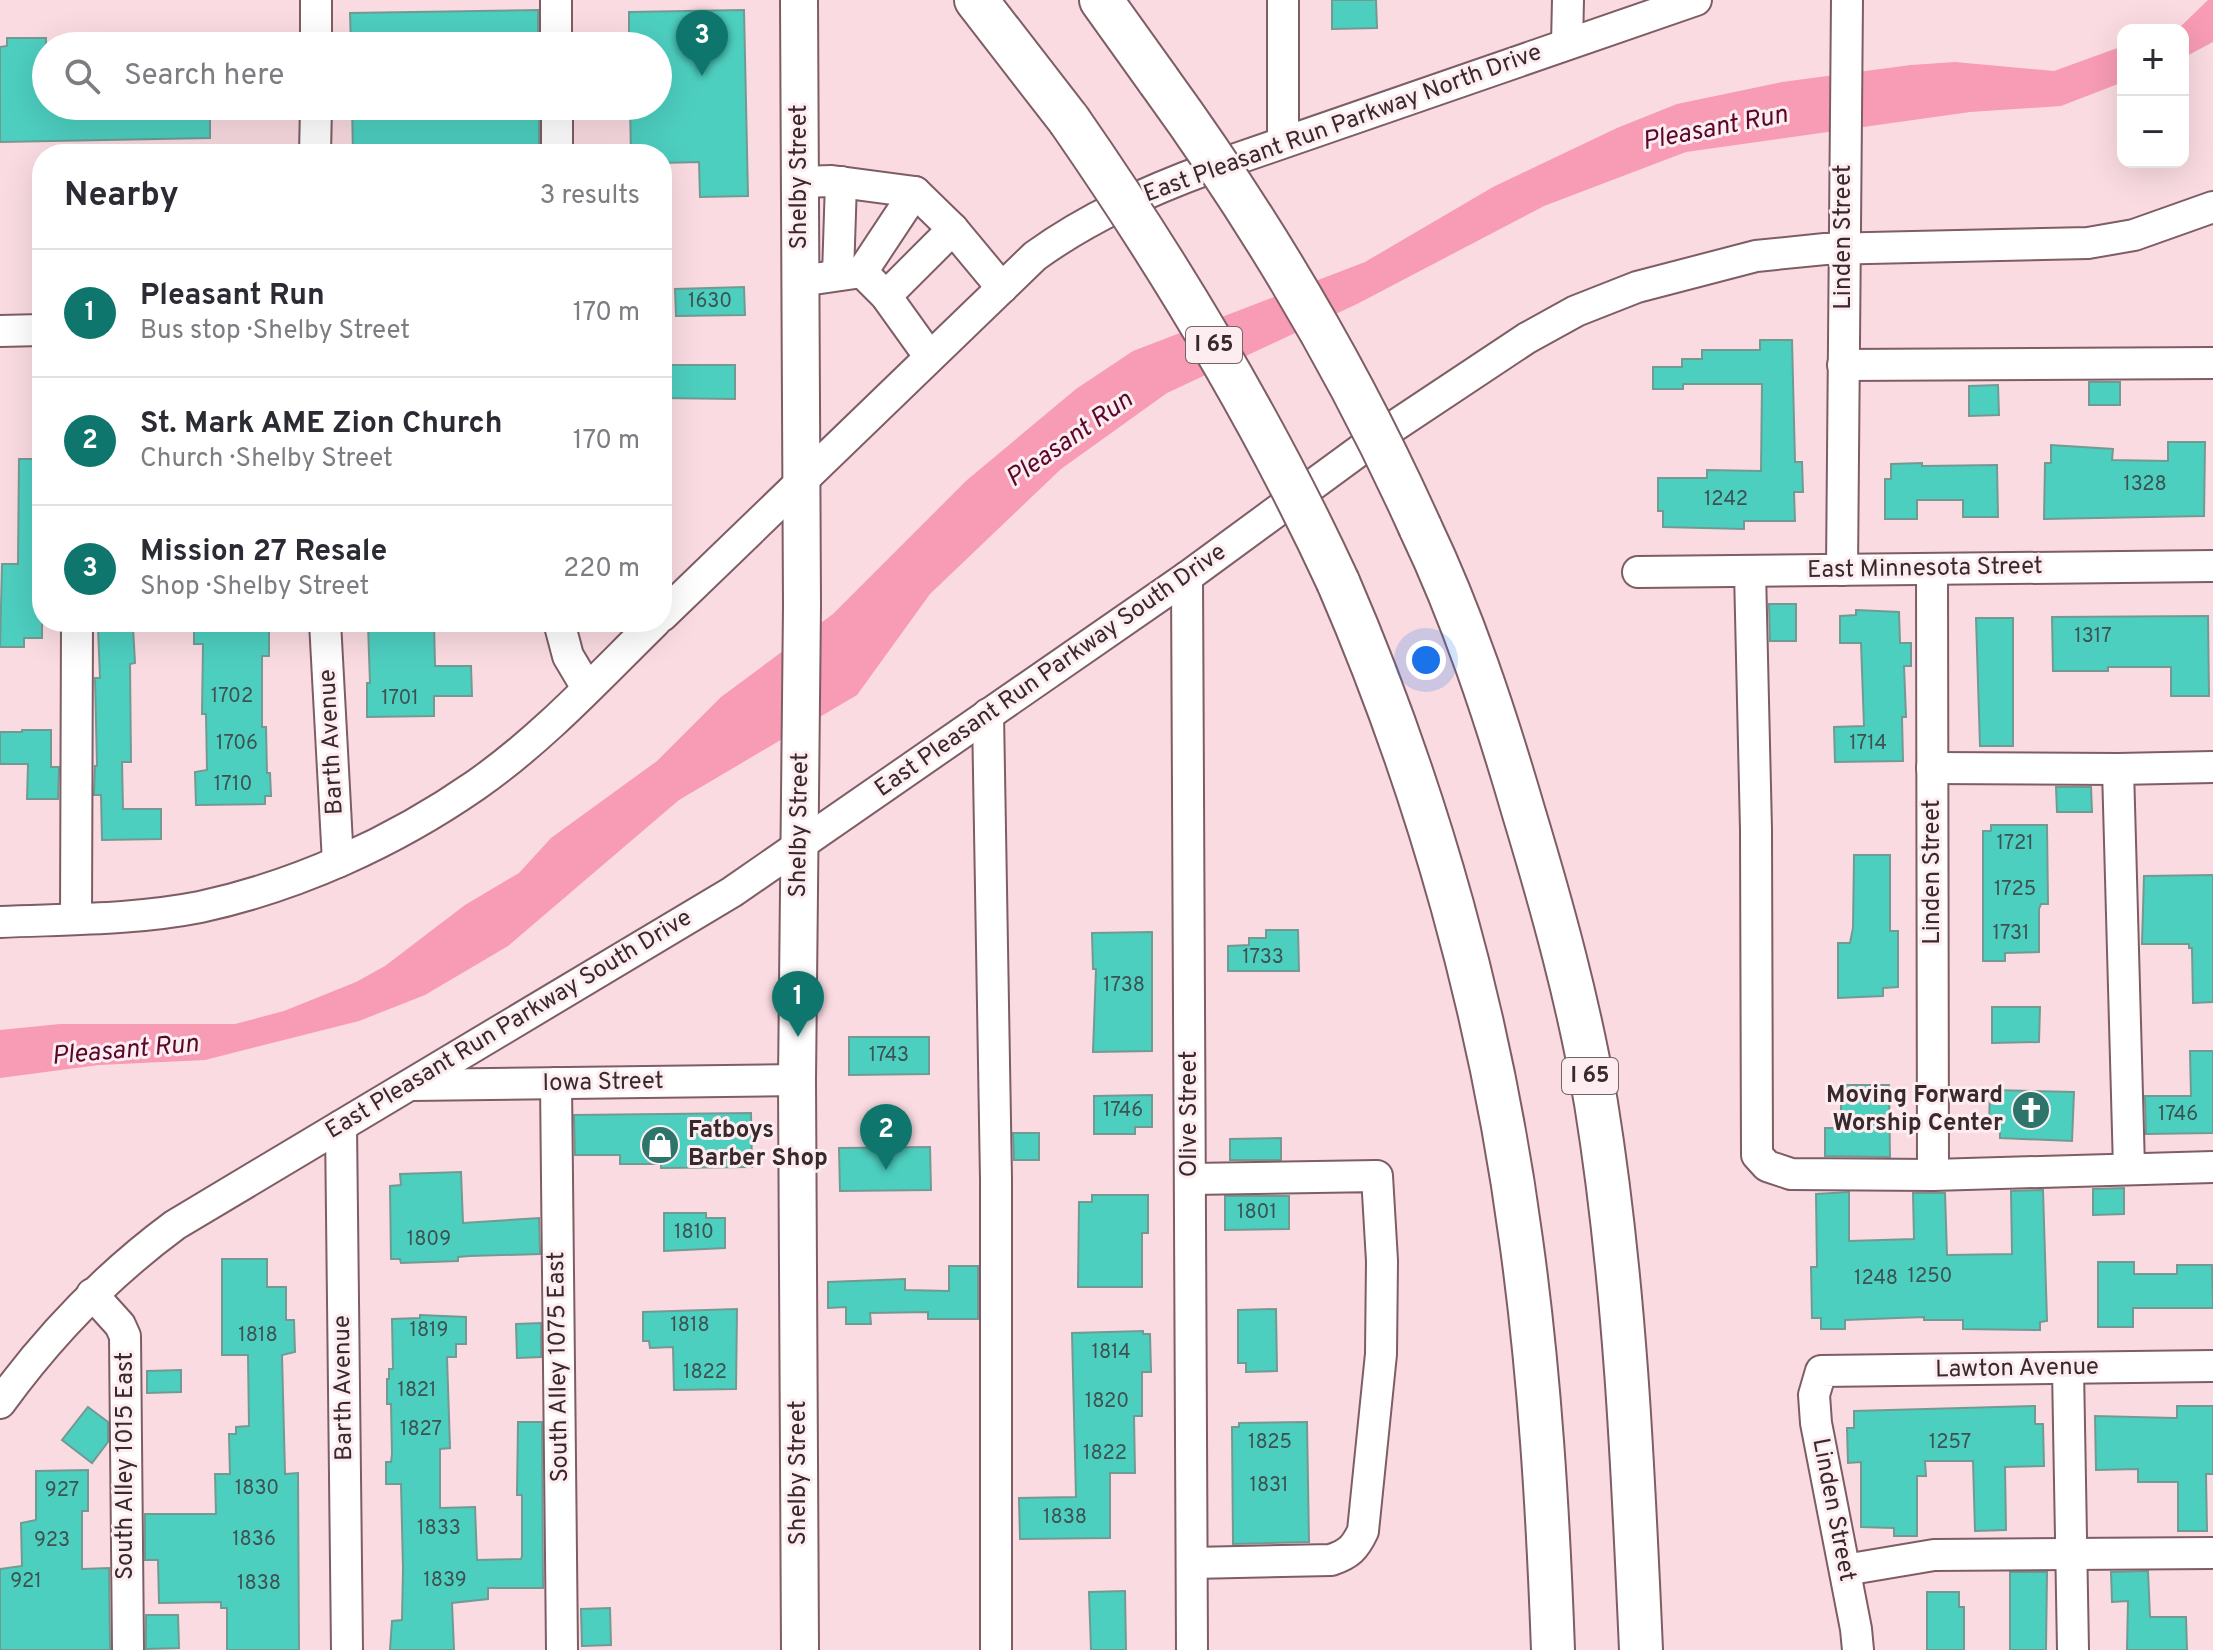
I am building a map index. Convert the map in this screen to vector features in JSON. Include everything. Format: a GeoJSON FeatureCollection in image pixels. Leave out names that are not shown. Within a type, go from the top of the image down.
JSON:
{"type":"FeatureCollection","features":[{"type":"Feature","properties":{"kind":"highway","name":"I 65"},"geometry":{"type":"LineString","coordinates":[[976,0],[1069,120],[1152,244],[1243,394],[1295,491],[1338,582],[1394,720],[1453,914],[1491,1070],[1513,1187],[1532,1330],[1545,1474],[1553,1648]]}},
{"type":"Feature","properties":{"kind":"highway","name":"I 65"},"geometry":{"type":"LineString","coordinates":[[1101,0],[1238,194],[1366,413],[1440,570],[1498,725],[1574,994],[1596,1103],[1626,1357],[1641,1650]]}},
{"type":"Feature","properties":{"kind":"main road","name":"Shelby Street"},"geometry":{"type":"LineString","coordinates":[[799,0],[802,606],[797,1080],[800,1650]]}},
{"type":"Feature","properties":{"kind":"street"},"geometry":{"type":"LineString","coordinates":[[316,0],[316,32]]}},
{"type":"Feature","properties":{"kind":"street"},"geometry":{"type":"LineString","coordinates":[[556,0],[556,32]]}},
{"type":"Feature","properties":{"kind":"street"},"geometry":{"type":"LineString","coordinates":[[1283,0],[1283,142]]}},
{"type":"Feature","properties":{"kind":"street"},"geometry":{"type":"LineString","coordinates":[[1567,44],[1568,0]]}},
{"type":"Feature","properties":{"kind":"street","name":"East Pleasant Run Parkway North Drive"},"geometry":{"type":"LineString","coordinates":[[672,606],[1035,256],[1092,220],[1178,180],[1696,0]]}},
{"type":"Feature","properties":{"kind":"street","name":"Linden Street"},"geometry":{"type":"LineString","coordinates":[[1842,570],[1847,0]]}},
{"type":"Feature","properties":{"kind":"street"},"geometry":{"type":"LineString","coordinates":[[315,144],[316,120]]}},
{"type":"Feature","properties":{"kind":"street"},"geometry":{"type":"LineString","coordinates":[[557,120],[557,144]]}},
{"type":"Feature","properties":{"kind":"street"},"geometry":{"type":"LineString","coordinates":[[800,182],[841,182],[915,192],[953,229],[1002,288]]}},
{"type":"Feature","properties":{"kind":"street"},"geometry":{"type":"LineString","coordinates":[[841,182],[850,274]]}},
{"type":"Feature","properties":{"kind":"street"},"geometry":{"type":"LineString","coordinates":[[850,274],[915,192]]}},
{"type":"Feature","properties":{"kind":"street","name":"East Pleasant Run Parkway South Drive"},"geometry":{"type":"LineString","coordinates":[[0,1403],[49,1338],[92,1294],[175,1225],[732,892],[1187,577],[1378,437],[1527,338],[1576,311],[1637,287],[1716,265],[1797,251],[2088,243],[2134,235],[2213,207]]}},
{"type":"Feature","properties":{"kind":"street"},"geometry":{"type":"LineString","coordinates":[[886,296],[953,229]]}},
{"type":"Feature","properties":{"kind":"street"},"geometry":{"type":"LineString","coordinates":[[800,281],[850,274],[886,296],[929,356]]}},
{"type":"Feature","properties":{"kind":"street"},"geometry":{"type":"LineString","coordinates":[[0,331],[32,330]]}},
{"type":"Feature","properties":{"kind":"street"},"geometry":{"type":"LineString","coordinates":[[1843,365],[2213,363]]}},
{"type":"Feature","properties":{"kind":"street","name":"East Minnesota Street"},"geometry":{"type":"LineString","coordinates":[[1638,572],[2213,566]]}},
{"type":"Feature","properties":{"kind":"street","name":"Linden Street"},"geometry":{"type":"LineString","coordinates":[[1932,569],[1933,1175]]}},
{"type":"Feature","properties":{"kind":"street"},"geometry":{"type":"LineString","coordinates":[[1750,571],[1756,830],[1757,1155],[1767,1166],[1791,1174],[1933,1175],[2213,1167]]}},
{"type":"Feature","properties":{"kind":"street","name":"Olive Street"},"geometry":{"type":"LineString","coordinates":[[1187,577],[1192,1650]]}},
{"type":"Feature","properties":{"kind":"street"},"geometry":{"type":"LineString","coordinates":[[76,919],[77,632]]}},
{"type":"Feature","properties":{"kind":"street","name":"Barth Avenue"},"geometry":{"type":"LineString","coordinates":[[326,632],[338,862]]}},
{"type":"Feature","properties":{"kind":"street"},"geometry":{"type":"LineString","coordinates":[[562,632],[568,656],[587,688]]}},
{"type":"Feature","properties":{"kind":"street"},"geometry":{"type":"LineString","coordinates":[[0,922],[146,915],[198,907],[250,895],[338,862],[432,813],[478,784],[540,734],[645,632]]}},
{"type":"Feature","properties":{"kind":"street"},"geometry":{"type":"LineString","coordinates":[[988,714],[996,1179],[996,1650]]}},
{"type":"Feature","properties":{"kind":"street"},"geometry":{"type":"LineString","coordinates":[[1932,768],[2213,767]]}},
{"type":"Feature","properties":{"kind":"street"},"geometry":{"type":"LineString","coordinates":[[2118,769],[2129,1168]]}},
{"type":"Feature","properties":{"kind":"street","name":"Iowa Street"},"geometry":{"type":"LineString","coordinates":[[409,1085],[797,1080]]}},
{"type":"Feature","properties":{"kind":"street","name":"South Alley 1075 East"},"geometry":{"type":"LineString","coordinates":[[556,1083],[562,1650]]}},
{"type":"Feature","properties":{"kind":"street","name":"Barth Avenue"},"geometry":{"type":"LineString","coordinates":[[341,1126],[347,1650]]}},
{"type":"Feature","properties":{"kind":"street"},"geometry":{"type":"LineString","coordinates":[[1190,1179],[1377,1176],[1382,1261],[1381,1354],[1363,1531],[1357,1545],[1348,1555],[1331,1560],[1192,1563]]}},
{"type":"Feature","properties":{"kind":"street","name":"South Alley 1015 East"},"geometry":{"type":"LineString","coordinates":[[92,1294],[120,1325],[125,1336],[128,1650]]}},
{"type":"Feature","properties":{"kind":"street","name":"Lawton Avenue"},"geometry":{"type":"LineString","coordinates":[[1821,1371],[2213,1366]]}},
{"type":"Feature","properties":{"kind":"street"},"geometry":{"type":"LineString","coordinates":[[2068,1369],[2073,1650]]}},
{"type":"Feature","properties":{"kind":"street","name":"Linden Street"},"geometry":{"type":"LineString","coordinates":[[1821,1371],[1814,1395],[1816,1423],[1858,1650]]}},
{"type":"Feature","properties":{"kind":"street"},"geometry":{"type":"LineString","coordinates":[[1845,1570],[1934,1555],[2213,1553]]}},
{"type":"Feature","properties":{"kind":"water"},"geometry":{"type":"Polygon","coordinates":[[[2208,0],[2213,0],[2213,42],[2189,55],[2189,24],[2183,24],[2208,0]]]}},
{"type":"Feature","properties":{"kind":"water","name":"Pleasant Run"},"geometry":{"type":"Polygon","coordinates":[[[2117,48],[2117,84],[2061,106],[1970,112],[1686,152],[1544,206],[1357,304],[1167,393],[1061,469],[930,594],[857,695],[679,800],[508,946],[425,995],[359,1021],[205,1060],[99,1065],[0,1078],[0,1030],[60,1024],[235,1024],[284,1011],[356,982],[385,966],[465,905],[519,873],[551,838],[657,761],[721,697],[833,614],[967,480],[1076,389],[1133,351],[1365,262],[1493,187],[1617,128],[1677,104],[1782,82],[1911,65],[1955,62],[2054,71],[2117,48]]]}},
{"type":"Feature","properties":{"kind":"building"},"geometry":{"type":"Polygon","coordinates":[[[1332,0],[1376,0],[1377,28],[1332,29],[1332,0]]]}},
{"type":"Feature","properties":{"kind":"building"},"geometry":{"type":"Polygon","coordinates":[[[538,10],[538,32],[351,32],[350,13],[538,10]]]}},
{"type":"Feature","properties":{"kind":"building"},"geometry":{"type":"Polygon","coordinates":[[[744,10],[748,196],[700,197],[699,162],[672,163],[672,144],[631,144],[630,120],[672,120],[672,32],[629,32],[629,12],[744,10]]]}},
{"type":"Feature","properties":{"kind":"building"},"geometry":{"type":"Polygon","coordinates":[[[7,38],[32,38],[32,120],[210,120],[210,138],[0,142],[0,47],[7,46],[7,38]]]}},
{"type":"Feature","properties":{"kind":"building"},"geometry":{"type":"Polygon","coordinates":[[[352,120],[539,120],[539,144],[353,144],[352,120]]]}},
{"type":"Feature","properties":{"kind":"building"},"geometry":{"type":"Polygon","coordinates":[[[744,287],[745,315],[676,316],[675,289],[744,287]]]}},
{"type":"Feature","properties":{"kind":"building"},"geometry":{"type":"Polygon","coordinates":[[[1760,340],[1792,340],[1795,462],[1802,462],[1803,492],[1794,492],[1795,521],[1744,521],[1744,529],[1663,527],[1663,511],[1658,511],[1658,478],[1707,478],[1707,470],[1761,471],[1762,384],[1683,384],[1683,389],[1653,389],[1653,367],[1682,367],[1682,359],[1702,359],[1702,350],[1760,350],[1760,340]]]}},
{"type":"Feature","properties":{"kind":"building"},"geometry":{"type":"Polygon","coordinates":[[[672,365],[735,365],[735,399],[672,398],[672,365]]]}},
{"type":"Feature","properties":{"kind":"building"},"geometry":{"type":"Polygon","coordinates":[[[2089,382],[2120,382],[2120,405],[2089,405],[2089,382]]]}},
{"type":"Feature","properties":{"kind":"building"},"geometry":{"type":"Polygon","coordinates":[[[1998,385],[1999,415],[1969,416],[1969,386],[1998,385]]]}},
{"type":"Feature","properties":{"kind":"building"},"geometry":{"type":"Polygon","coordinates":[[[2168,442],[2205,442],[2204,516],[2044,519],[2045,463],[2051,463],[2051,445],[2113,449],[2112,460],[2168,461],[2168,442]]]}},
{"type":"Feature","properties":{"kind":"building"},"geometry":{"type":"Polygon","coordinates":[[[19,459],[32,459],[32,632],[42,632],[42,638],[24,638],[24,647],[0,647],[2,564],[18,564],[19,459]]]}},
{"type":"Feature","properties":{"kind":"building"},"geometry":{"type":"Polygon","coordinates":[[[1922,463],[1922,466],[1997,465],[1998,517],[1963,517],[1963,500],[1917,500],[1917,519],[1885,519],[1885,479],[1891,479],[1891,464],[1922,463]]]}},
{"type":"Feature","properties":{"kind":"building"},"geometry":{"type":"Polygon","coordinates":[[[1769,604],[1796,604],[1796,641],[1770,641],[1769,604]]]}},
{"type":"Feature","properties":{"kind":"building"},"geometry":{"type":"Polygon","coordinates":[[[1856,610],[1899,612],[1900,643],[1911,643],[1911,666],[1904,666],[1906,717],[1902,717],[1903,761],[1835,762],[1834,727],[1864,726],[1861,643],[1840,643],[1840,616],[1856,615],[1856,610]]]}},
{"type":"Feature","properties":{"kind":"building"},"geometry":{"type":"Polygon","coordinates":[[[2208,616],[2209,696],[2171,696],[2171,667],[2053,671],[2052,617],[2208,616]]]}},
{"type":"Feature","properties":{"kind":"building"},"geometry":{"type":"Polygon","coordinates":[[[1976,618],[2013,618],[2013,746],[1980,746],[1976,618]]]}},
{"type":"Feature","properties":{"kind":"building"},"geometry":{"type":"Polygon","coordinates":[[[98,632],[133,632],[135,663],[130,664],[131,762],[122,762],[123,809],[161,809],[161,839],[102,840],[101,795],[94,795],[97,766],[95,678],[100,678],[98,632]]]}},
{"type":"Feature","properties":{"kind":"building"},"geometry":{"type":"Polygon","coordinates":[[[194,632],[269,632],[269,656],[262,656],[262,727],[266,727],[271,796],[265,796],[265,804],[196,805],[195,772],[207,770],[206,714],[202,714],[203,644],[194,644],[194,632]]]}},
{"type":"Feature","properties":{"kind":"building"},"geometry":{"type":"Polygon","coordinates":[[[368,632],[434,632],[435,666],[471,666],[472,696],[434,696],[434,716],[367,717],[367,683],[370,683],[368,632]]]}},
{"type":"Feature","properties":{"kind":"building"},"geometry":{"type":"Polygon","coordinates":[[[51,730],[51,767],[59,767],[58,799],[27,799],[28,764],[0,764],[0,732],[51,730]]]}},
{"type":"Feature","properties":{"kind":"building"},"geometry":{"type":"Polygon","coordinates":[[[2056,787],[2091,787],[2092,812],[2057,812],[2056,787]]]}},
{"type":"Feature","properties":{"kind":"building"},"geometry":{"type":"Polygon","coordinates":[[[1991,825],[2047,825],[2048,904],[2041,904],[2039,909],[2039,952],[2005,953],[2005,961],[1983,961],[1983,831],[1991,831],[1991,825]]]}},
{"type":"Feature","properties":{"kind":"building"},"geometry":{"type":"Polygon","coordinates":[[[1854,855],[1890,855],[1890,931],[1898,931],[1898,987],[1883,988],[1883,996],[1838,998],[1838,943],[1850,943],[1853,928],[1854,855]]]}},
{"type":"Feature","properties":{"kind":"building"},"geometry":{"type":"Polygon","coordinates":[[[2213,875],[2213,1002],[2193,1003],[2192,948],[2189,944],[2142,944],[2144,876],[2213,875]]]}},
{"type":"Feature","properties":{"kind":"building"},"geometry":{"type":"Polygon","coordinates":[[[1266,930],[1298,930],[1299,971],[1228,971],[1228,946],[1249,945],[1249,938],[1266,938],[1266,930]]]}},
{"type":"Feature","properties":{"kind":"building"},"geometry":{"type":"Polygon","coordinates":[[[1152,932],[1152,1051],[1093,1052],[1096,969],[1093,969],[1092,933],[1152,932]]]}},
{"type":"Feature","properties":{"kind":"building"},"geometry":{"type":"Polygon","coordinates":[[[1992,1007],[2040,1007],[2039,1042],[1992,1043],[1992,1007]]]}},
{"type":"Feature","properties":{"kind":"building"},"geometry":{"type":"Polygon","coordinates":[[[849,1037],[929,1037],[929,1074],[849,1075],[849,1037]]]}},
{"type":"Feature","properties":{"kind":"building"},"geometry":{"type":"Polygon","coordinates":[[[2190,1051],[2213,1051],[2213,1133],[2146,1134],[2145,1096],[2191,1096],[2190,1051]]]}},
{"type":"Feature","properties":{"kind":"building"},"geometry":{"type":"Polygon","coordinates":[[[1841,1085],[1889,1085],[1890,1157],[1825,1156],[1825,1128],[1841,1128],[1841,1085]]]}},
{"type":"Feature","properties":{"kind":"building","name":"Moving Forward Worship Center"},"geometry":{"type":"Polygon","coordinates":[[[1990,1090],[2074,1092],[2072,1141],[2000,1138],[2000,1129],[1989,1128],[1990,1090]]]}},
{"type":"Feature","properties":{"kind":"building"},"geometry":{"type":"Polygon","coordinates":[[[1152,1095],[1152,1127],[1135,1127],[1135,1134],[1094,1134],[1094,1096],[1152,1095]]]}},
{"type":"Feature","properties":{"kind":"building","name":"Fatboys Barber Shop"},"geometry":{"type":"Polygon","coordinates":[[[751,1113],[752,1167],[661,1168],[661,1164],[620,1164],[620,1155],[575,1155],[574,1115],[751,1113]]]}},
{"type":"Feature","properties":{"kind":"building"},"geometry":{"type":"Polygon","coordinates":[[[1013,1133],[1039,1133],[1039,1160],[1014,1160],[1013,1133]]]}},
{"type":"Feature","properties":{"kind":"building"},"geometry":{"type":"Polygon","coordinates":[[[1281,1138],[1281,1160],[1230,1160],[1230,1139],[1281,1138]]]}},
{"type":"Feature","properties":{"kind":"building"},"geometry":{"type":"Polygon","coordinates":[[[930,1147],[931,1190],[840,1191],[839,1148],[930,1147]]]}},
{"type":"Feature","properties":{"kind":"building"},"geometry":{"type":"Polygon","coordinates":[[[461,1172],[463,1223],[539,1218],[540,1254],[469,1256],[458,1257],[458,1261],[401,1263],[400,1259],[391,1259],[390,1186],[401,1185],[400,1174],[461,1172]]]}},
{"type":"Feature","properties":{"kind":"building"},"geometry":{"type":"Polygon","coordinates":[[[2124,1188],[2124,1214],[2093,1215],[2093,1189],[2124,1188]]]}},
{"type":"Feature","properties":{"kind":"building"},"geometry":{"type":"Polygon","coordinates":[[[2043,1190],[2047,1321],[2040,1322],[2040,1330],[1963,1329],[1963,1320],[1924,1320],[1924,1317],[1845,1320],[1845,1329],[1821,1329],[1821,1318],[1812,1318],[1811,1267],[1817,1267],[1816,1194],[1849,1192],[1849,1241],[1914,1239],[1913,1193],[1945,1193],[1947,1255],[2012,1254],[2011,1191],[2043,1190]]]}},
{"type":"Feature","properties":{"kind":"building"},"geometry":{"type":"Polygon","coordinates":[[[1092,1195],[1148,1195],[1148,1233],[1142,1233],[1142,1287],[1078,1287],[1079,1202],[1092,1202],[1092,1195]]]}},
{"type":"Feature","properties":{"kind":"building"},"geometry":{"type":"Polygon","coordinates":[[[1225,1196],[1289,1196],[1289,1229],[1225,1230],[1225,1196]]]}},
{"type":"Feature","properties":{"kind":"building"},"geometry":{"type":"Polygon","coordinates":[[[664,1213],[706,1213],[706,1218],[725,1218],[725,1248],[664,1251],[664,1213]]]}},
{"type":"Feature","properties":{"kind":"building"},"geometry":{"type":"Polygon","coordinates":[[[222,1259],[267,1259],[267,1287],[286,1287],[286,1320],[294,1320],[295,1352],[282,1355],[285,1474],[298,1473],[299,1650],[227,1650],[227,1608],[221,1608],[221,1602],[159,1603],[158,1560],[145,1560],[145,1514],[216,1514],[215,1474],[230,1474],[229,1434],[236,1434],[236,1427],[249,1426],[248,1355],[222,1355],[222,1259]]]}},
{"type":"Feature","properties":{"kind":"building"},"geometry":{"type":"Polygon","coordinates":[[[2098,1262],[2134,1262],[2134,1274],[2177,1274],[2177,1265],[2212,1265],[2213,1308],[2133,1308],[2133,1327],[2098,1327],[2098,1262]]]}},
{"type":"Feature","properties":{"kind":"building"},"geometry":{"type":"Polygon","coordinates":[[[949,1266],[978,1266],[978,1319],[928,1319],[928,1312],[870,1313],[871,1324],[846,1324],[846,1307],[828,1308],[828,1282],[905,1279],[905,1290],[949,1291],[949,1266]]]}},
{"type":"Feature","properties":{"kind":"building"},"geometry":{"type":"Polygon","coordinates":[[[737,1309],[736,1389],[674,1390],[673,1347],[650,1348],[649,1341],[643,1341],[643,1312],[737,1309]]]}},
{"type":"Feature","properties":{"kind":"building"},"geometry":{"type":"Polygon","coordinates":[[[1276,1309],[1277,1371],[1246,1372],[1246,1363],[1238,1363],[1238,1310],[1276,1309]]]}},
{"type":"Feature","properties":{"kind":"building"},"geometry":{"type":"Polygon","coordinates":[[[420,1315],[466,1317],[466,1344],[456,1344],[456,1357],[447,1357],[450,1448],[440,1449],[440,1508],[475,1507],[477,1560],[521,1559],[522,1495],[517,1495],[518,1422],[542,1422],[543,1588],[488,1588],[488,1599],[452,1603],[454,1650],[390,1650],[392,1621],[402,1620],[403,1569],[401,1484],[386,1484],[386,1462],[391,1462],[392,1454],[387,1379],[389,1369],[393,1369],[392,1319],[420,1318],[420,1315]]]}},
{"type":"Feature","properties":{"kind":"building"},"geometry":{"type":"Polygon","coordinates":[[[541,1323],[541,1357],[517,1358],[516,1324],[541,1323]]]}},
{"type":"Feature","properties":{"kind":"building"},"geometry":{"type":"Polygon","coordinates":[[[1143,1331],[1143,1334],[1150,1334],[1151,1372],[1142,1372],[1142,1416],[1134,1416],[1135,1473],[1110,1473],[1110,1538],[1020,1539],[1019,1498],[1076,1497],[1072,1333],[1143,1331]]]}},
{"type":"Feature","properties":{"kind":"building"},"geometry":{"type":"Polygon","coordinates":[[[181,1370],[181,1392],[147,1393],[147,1371],[181,1370]]]}},
{"type":"Feature","properties":{"kind":"building"},"geometry":{"type":"Polygon","coordinates":[[[2035,1406],[2035,1424],[2043,1424],[2044,1466],[2005,1467],[2006,1530],[1975,1531],[1973,1461],[1925,1461],[1926,1476],[1917,1476],[1917,1536],[1894,1536],[1894,1528],[1861,1527],[1861,1462],[1848,1463],[1847,1428],[1854,1428],[1854,1411],[2035,1406]]]}},
{"type":"Feature","properties":{"kind":"building"},"geometry":{"type":"Polygon","coordinates":[[[2177,1406],[2213,1406],[2213,1474],[2206,1474],[2207,1531],[2178,1531],[2178,1482],[2138,1482],[2138,1469],[2096,1470],[2095,1416],[2177,1418],[2177,1406]]]}},
{"type":"Feature","properties":{"kind":"building"},"geometry":{"type":"Polygon","coordinates":[[[88,1407],[108,1422],[108,1442],[92,1463],[62,1440],[88,1407]]]}},
{"type":"Feature","properties":{"kind":"building"},"geometry":{"type":"Polygon","coordinates":[[[1307,1422],[1309,1542],[1233,1544],[1232,1427],[1239,1427],[1239,1423],[1307,1422]]]}},
{"type":"Feature","properties":{"kind":"building"},"geometry":{"type":"Polygon","coordinates":[[[88,1470],[88,1511],[82,1511],[82,1569],[109,1568],[110,1650],[0,1650],[0,1569],[22,1566],[21,1523],[36,1520],[36,1471],[88,1470]]]}},
{"type":"Feature","properties":{"kind":"building"},"geometry":{"type":"Polygon","coordinates":[[[2148,1571],[2150,1617],[2186,1617],[2187,1650],[2127,1650],[2128,1601],[2112,1602],[2111,1572],[2148,1571]]]}},
{"type":"Feature","properties":{"kind":"building"},"geometry":{"type":"Polygon","coordinates":[[[2010,1572],[2047,1572],[2046,1650],[2010,1650],[2010,1572]]]}},
{"type":"Feature","properties":{"kind":"building"},"geometry":{"type":"Polygon","coordinates":[[[1125,1591],[1126,1650],[1091,1650],[1089,1592],[1125,1591]]]}},
{"type":"Feature","properties":{"kind":"building"},"geometry":{"type":"Polygon","coordinates":[[[1927,1592],[1959,1592],[1959,1607],[1964,1607],[1964,1650],[1927,1650],[1927,1592]]]}},
{"type":"Feature","properties":{"kind":"building"},"geometry":{"type":"Polygon","coordinates":[[[610,1608],[611,1645],[582,1646],[581,1609],[610,1608]]]}},
{"type":"Feature","properties":{"kind":"building"},"geometry":{"type":"Polygon","coordinates":[[[146,1615],[178,1615],[179,1648],[146,1649],[146,1615]]]}},
{"type":"Feature","properties":{"kind":"place","name":"Mission 27 Resale"},"geometry":{"type":"Point","coordinates":[702,76]}},
{"type":"Feature","properties":{"kind":"place","name":"Pleasant Run"},"geometry":{"type":"Point","coordinates":[798,1037]}},
{"type":"Feature","properties":{"kind":"place","name":"Moving Forward Worship Center"},"geometry":{"type":"Point","coordinates":[2031,1110]}},
{"type":"Feature","properties":{"kind":"place","name":"Fatboys Barber Shop"},"geometry":{"type":"Point","coordinates":[660,1145]}},
{"type":"Feature","properties":{"kind":"place","name":"St. Mark AME Zion Church"},"geometry":{"type":"Point","coordinates":[886,1170]}}]}
